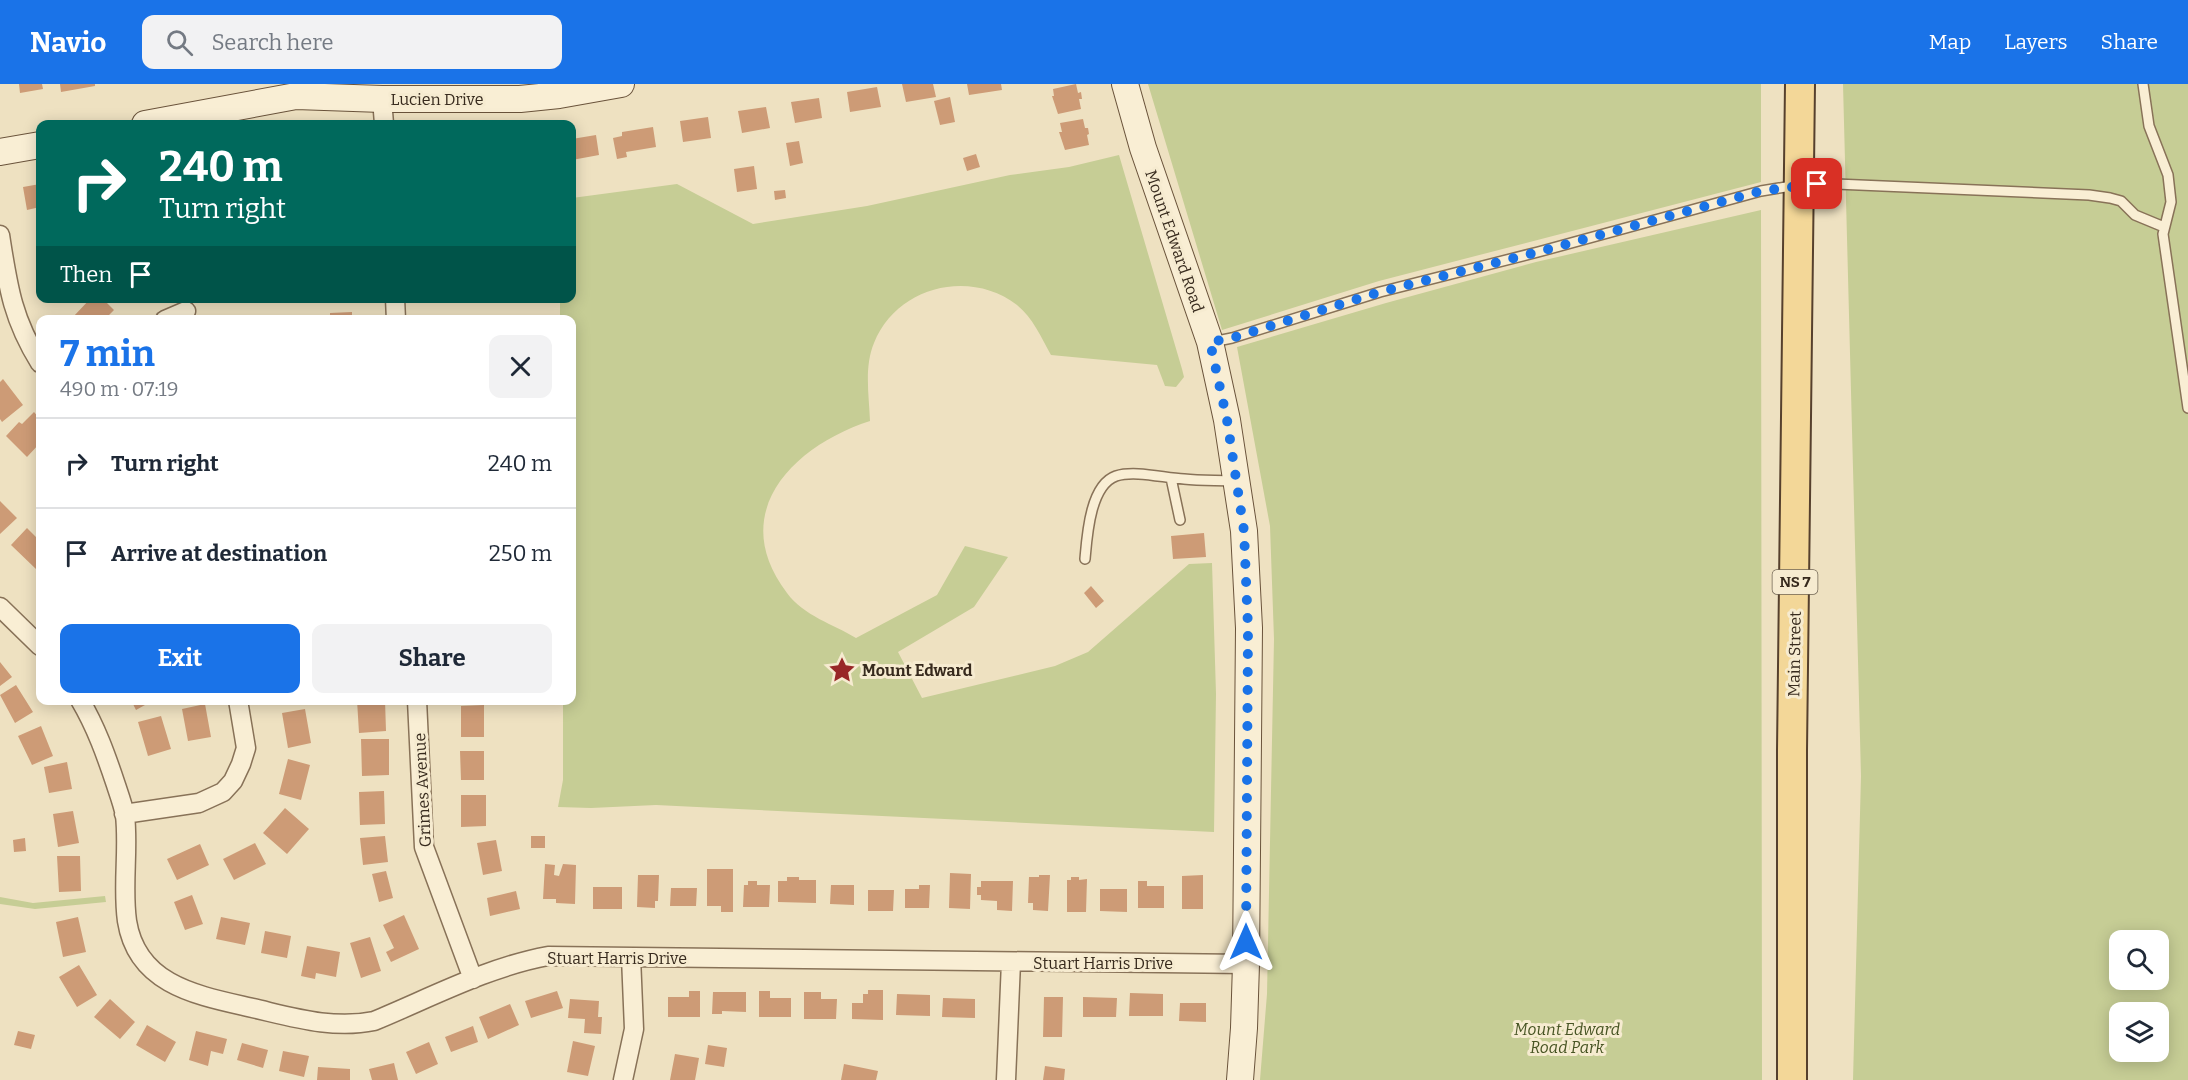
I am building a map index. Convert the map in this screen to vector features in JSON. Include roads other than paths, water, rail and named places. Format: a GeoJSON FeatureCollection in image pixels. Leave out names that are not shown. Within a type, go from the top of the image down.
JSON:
{"type":"FeatureCollection","features":[{"type":"Feature","properties":{"kind":"main road","name":"Main Street"},"geometry":{"type":"LineString","coordinates":[[1791,1080],[1792,762],[1800,84]]}},
{"type":"Feature","properties":{"kind":"street","name":"Lucien Drive"},"geometry":{"type":"LineString","coordinates":[[167,120],[296,96],[382,99],[520,99],[621,84]]}},
{"type":"Feature","properties":{"kind":"street","name":"Mount Edward Road"},"geometry":{"type":"LineString","coordinates":[[1125,84],[1143,148],[1210,342],[1227,420],[1244,531],[1248,628],[1246,964],[1240,1080]]}},
{"type":"Feature","properties":{"kind":"street"},"geometry":{"type":"LineString","coordinates":[[382,99],[384,120]]}},
{"type":"Feature","properties":{"kind":"street"},"geometry":{"type":"LineString","coordinates":[[0,152],[36,146]]}},
{"type":"Feature","properties":{"kind":"street"},"geometry":{"type":"LineString","coordinates":[[0,235],[10,299],[25,337],[36,356]]}},
{"type":"Feature","properties":{"kind":"street"},"geometry":{"type":"LineString","coordinates":[[178,315],[186,312]]}},
{"type":"Feature","properties":{"kind":"street"},"geometry":{"type":"LineString","coordinates":[[0,607],[36,642]]}},
{"type":"Feature","properties":{"kind":"street","name":"Stuart Harris Drive"},"geometry":{"type":"LineString","coordinates":[[83,705],[107,758],[124,814],[128,921],[132,938],[148,967],[181,989],[208,998],[315,1022],[357,1025],[374,1022],[524,960],[548,956],[1246,964]]}},
{"type":"Feature","properties":{"kind":"street"},"geometry":{"type":"LineString","coordinates":[[124,814],[199,803],[223,792],[241,764],[246,748],[239,705]]}},
{"type":"Feature","properties":{"kind":"street","name":"Grimes Avenue"},"geometry":{"type":"LineString","coordinates":[[417,705],[423,847],[473,980]]}},
{"type":"Feature","properties":{"kind":"street"},"geometry":{"type":"LineString","coordinates":[[623,1080],[634,1029],[632,957]]}},
{"type":"Feature","properties":{"kind":"street"},"geometry":{"type":"LineString","coordinates":[[1005,1080],[1011,962]]}},
{"type":"Feature","properties":{"kind":"lane"},"geometry":{"type":"LineString","coordinates":[[2143,84],[2149,126],[2168,175],[2171,202],[2163,234],[2188,408]]}},
{"type":"Feature","properties":{"kind":"lane"},"geometry":{"type":"LineString","coordinates":[[1210,342],[1232,338],[1380,292],[1538,252],[1761,191],[1798,185],[1836,184],[2089,195],[2121,201],[2135,215],[2164,226]]}},
{"type":"Feature","properties":{"kind":"lane"},"geometry":{"type":"LineString","coordinates":[[1085,559],[1088,525],[1094,505],[1103,486],[1115,476],[1139,474],[1237,481]]}},
{"type":"Feature","properties":{"kind":"lane"},"geometry":{"type":"LineString","coordinates":[[1171,478],[1180,520]]}},
{"type":"Feature","properties":{"kind":"place","name":"Mount Edward"},"geometry":{"type":"Point","coordinates":[842,670]}},
{"type":"Feature","properties":{"kind":"park label","name":"Mount Edward Road Park"},"geometry":{"type":"Point","coordinates":[1567,1038]}}]}
